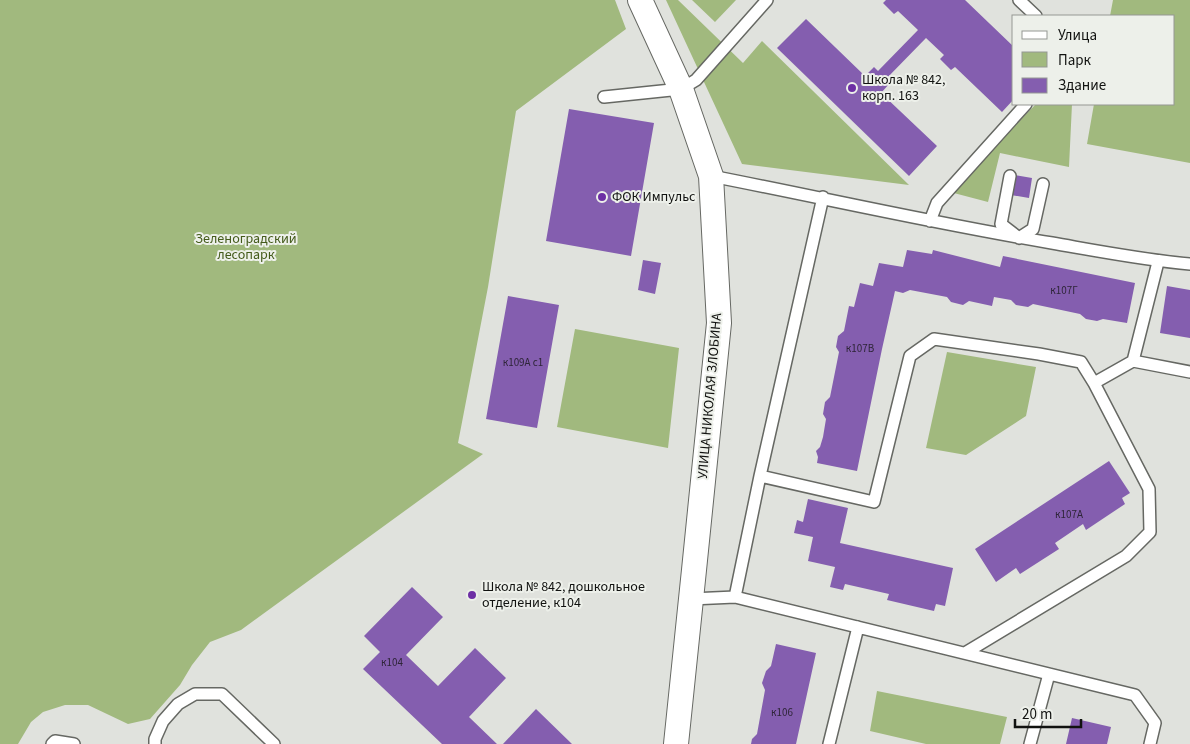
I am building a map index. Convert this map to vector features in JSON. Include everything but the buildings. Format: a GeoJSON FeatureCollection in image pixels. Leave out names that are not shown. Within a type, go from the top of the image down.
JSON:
{"type":"FeatureCollection","features":[{"type":"Feature","properties":{"kind":"street","name":"УЛИЦА НИКОЛАЯ ЗЛОБИНА"},"geometry":{"type":"LineString","coordinates":[[640,0],[681,89],[711,176],[719,323],[676,744]]}},
{"type":"Feature","properties":{"kind":"lane"},"geometry":{"type":"LineString","coordinates":[[604,97],[681,89],[696,80],[767,0]]}},
{"type":"Feature","properties":{"kind":"lane"},"geometry":{"type":"LineString","coordinates":[[1018,0],[1035,15]]}},
{"type":"Feature","properties":{"kind":"lane"},"geometry":{"type":"LineString","coordinates":[[930,221],[937,203],[1025,105]]}},
{"type":"Feature","properties":{"kind":"lane"},"geometry":{"type":"LineString","coordinates":[[711,176],[823,197],[930,221],[1019,238],[1158,262],[1190,264]]}},
{"type":"Feature","properties":{"kind":"lane"},"geometry":{"type":"LineString","coordinates":[[1010,176],[1001,224],[1019,238]]}},
{"type":"Feature","properties":{"kind":"lane"},"geometry":{"type":"LineString","coordinates":[[1019,238],[1033,229],[1042,184]]}},
{"type":"Feature","properties":{"kind":"lane"},"geometry":{"type":"LineString","coordinates":[[735,597],[760,476],[823,197]]}},
{"type":"Feature","properties":{"kind":"lane"},"geometry":{"type":"LineString","coordinates":[[1133,361],[1158,262]]}},
{"type":"Feature","properties":{"kind":"lane"},"geometry":{"type":"LineString","coordinates":[[760,476],[874,502],[910,356],[934,340],[1081,362],[1094,383],[1149,489],[1150,532],[1126,556],[965,653]]}},
{"type":"Feature","properties":{"kind":"lane"},"geometry":{"type":"LineString","coordinates":[[1094,383],[1133,361],[1190,372]]}},
{"type":"Feature","properties":{"kind":"lane"},"geometry":{"type":"LineString","coordinates":[[692,599],[735,597],[1136,695],[1155,723],[1150,744]]}},
{"type":"Feature","properties":{"kind":"lane"},"geometry":{"type":"LineString","coordinates":[[829,744],[858,627]]}},
{"type":"Feature","properties":{"kind":"lane"},"geometry":{"type":"LineString","coordinates":[[1030,744],[1049,674]]}},
{"type":"Feature","properties":{"kind":"lane"},"geometry":{"type":"LineString","coordinates":[[155,744],[163,721],[178,704],[195,694],[222,694],[274,744]]}},
{"type":"Feature","properties":{"kind":"lane"},"geometry":{"type":"LineString","coordinates":[[52,744],[55,741],[74,744]]}},
{"type":"Feature","properties":{"kind":"green space","name":"Зеленоградский лесопарк"},"geometry":{"type":"Polygon","coordinates":[[[0,0],[615,0],[626,29],[516,111],[488,287],[458,443],[483,454],[241,630],[210,642],[192,665],[180,685],[150,719],[128,724],[88,705],[65,705],[43,712],[31,722],[18,744],[0,744],[0,0]]]}},
{"type":"Feature","properties":{"kind":"green space"},"geometry":{"type":"Polygon","coordinates":[[[666,0],[678,0],[743,63],[762,41],[909,185],[742,164],[666,0]]]}},
{"type":"Feature","properties":{"kind":"green space"},"geometry":{"type":"Polygon","coordinates":[[[692,0],[736,0],[715,22],[692,0]]]}},
{"type":"Feature","properties":{"kind":"green space"},"geometry":{"type":"Polygon","coordinates":[[[1113,0],[1190,0],[1190,163],[1087,144],[1094,105],[1175,105],[1175,15],[1110,15],[1113,0]]]}},
{"type":"Feature","properties":{"kind":"green space"},"geometry":{"type":"Polygon","coordinates":[[[1035,105],[1072,105],[1069,167],[1000,153],[988,202],[950,192],[1035,105]]]}},
{"type":"Feature","properties":{"kind":"green space"},"geometry":{"type":"Polygon","coordinates":[[[575,329],[679,348],[668,448],[557,427],[575,329]]]}},
{"type":"Feature","properties":{"kind":"green space"},"geometry":{"type":"Polygon","coordinates":[[[947,352],[1036,367],[1026,416],[966,455],[926,448],[947,352]]]}},
{"type":"Feature","properties":{"kind":"green space"},"geometry":{"type":"Polygon","coordinates":[[[877,691],[1007,717],[1000,744],[926,744],[870,731],[877,691]]]}},
{"type":"Feature","properties":{"kind":"place","name":"Школа № 842, корп. 163"},"geometry":{"type":"Point","coordinates":[852,88]}},
{"type":"Feature","properties":{"kind":"place","name":"ФОК Импульс"},"geometry":{"type":"Point","coordinates":[602,197]}},
{"type":"Feature","properties":{"kind":"place","name":"Школа № 842, дошкольное отделение, к104"},"geometry":{"type":"Point","coordinates":[472,595]}}]}
